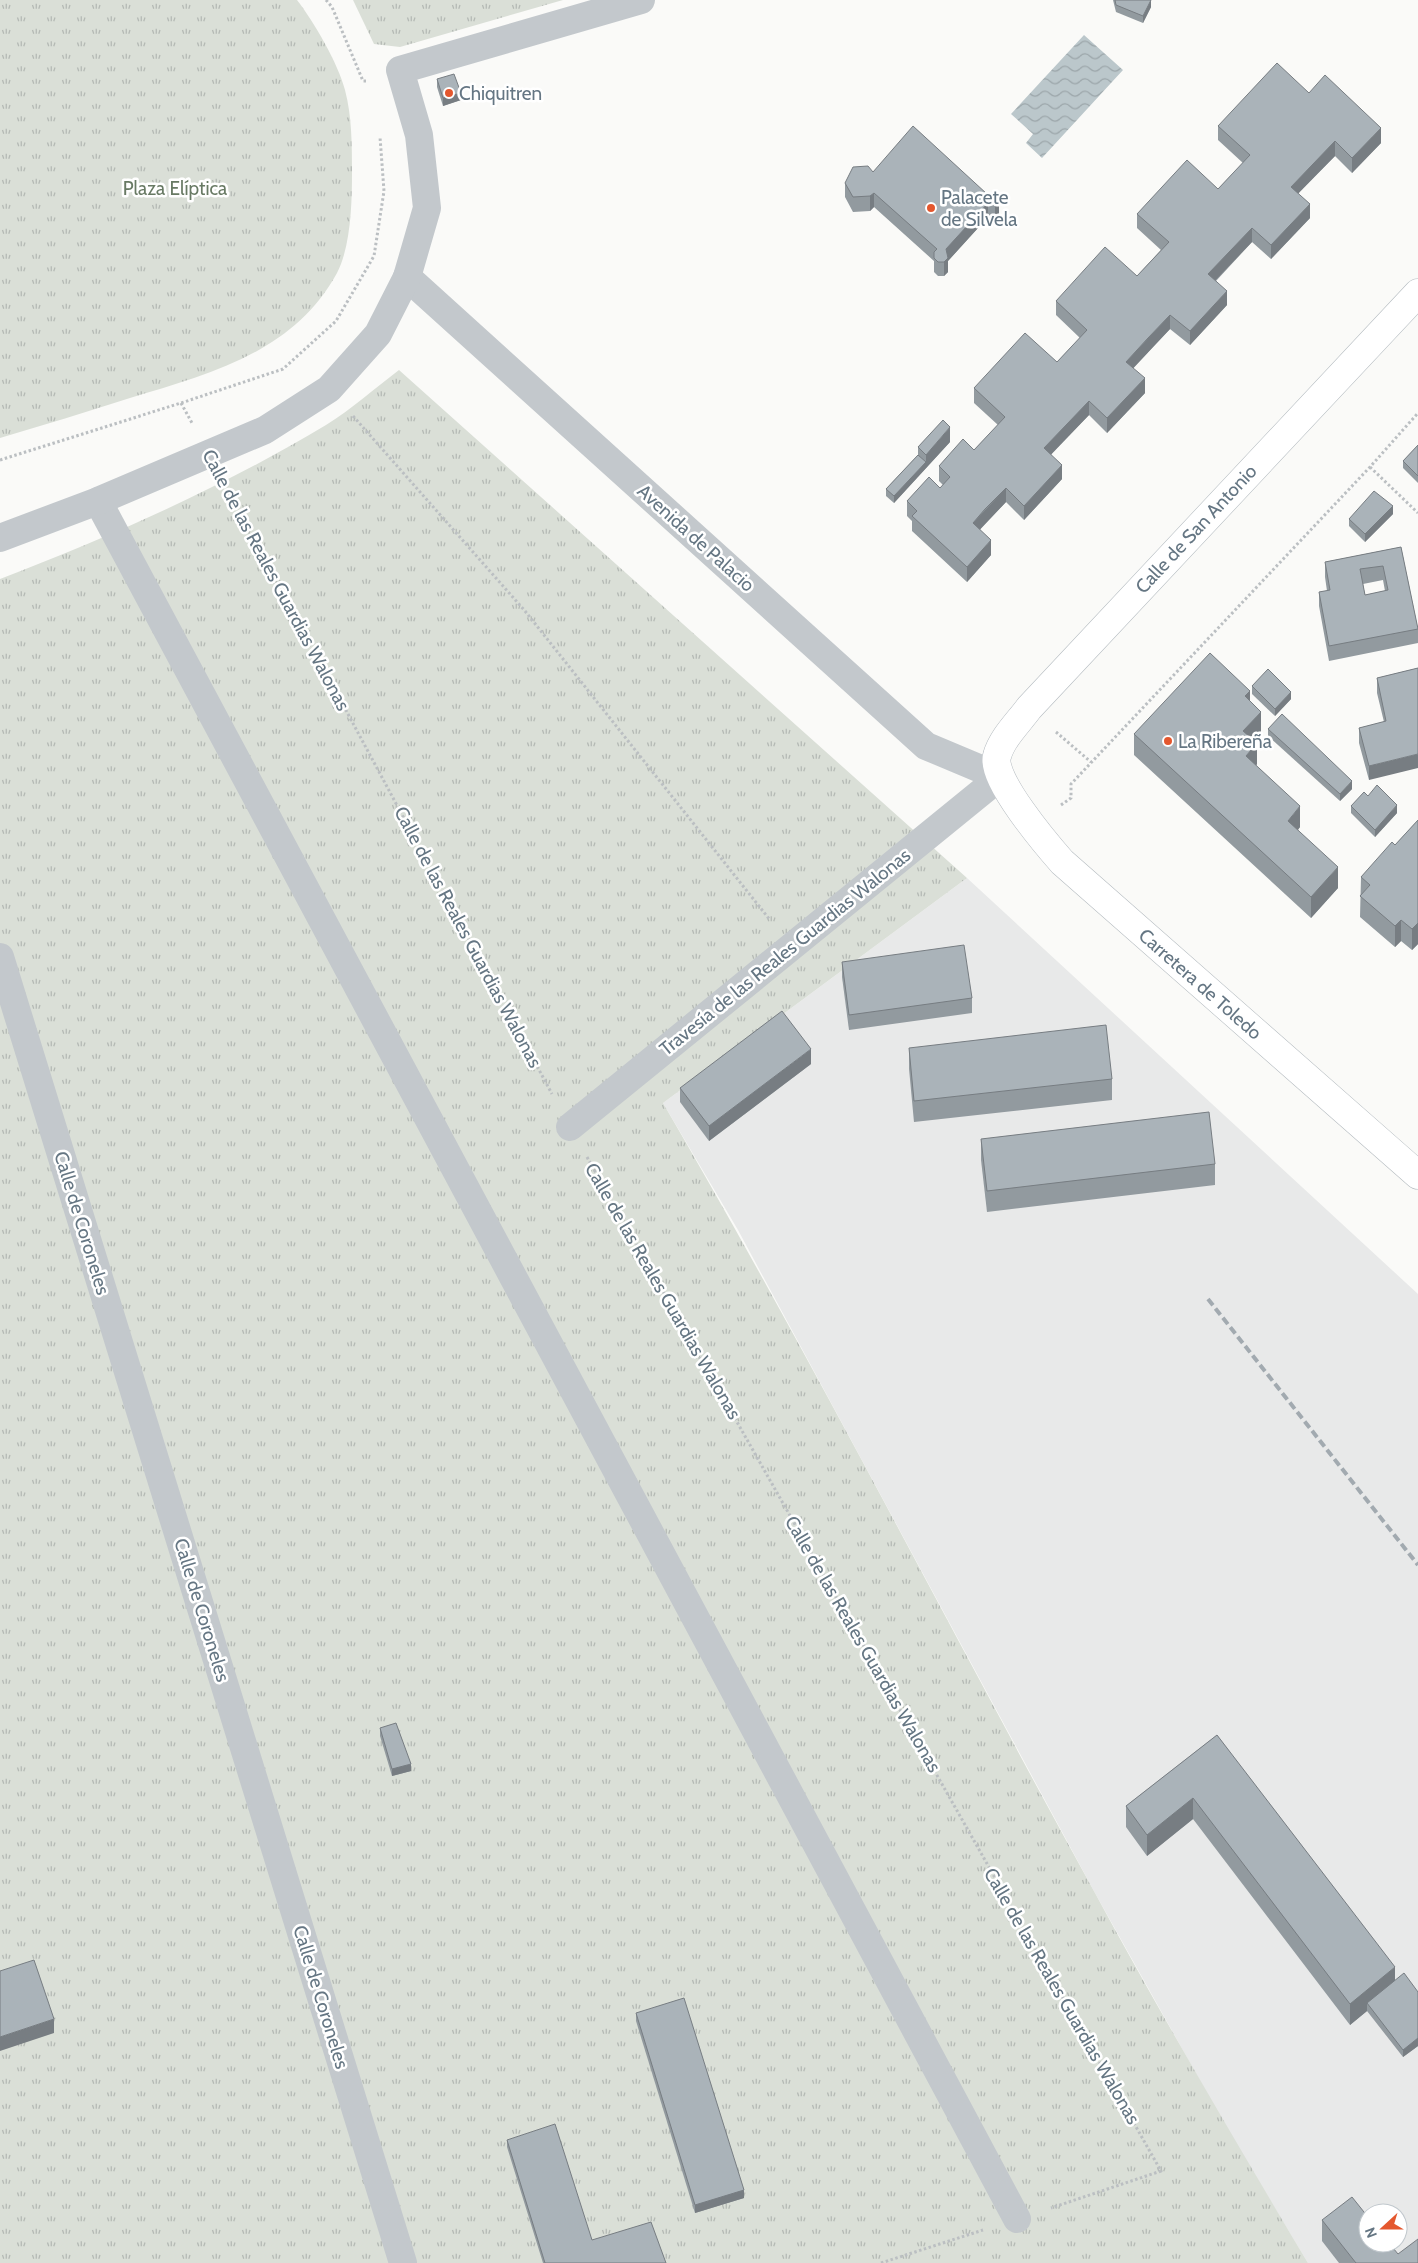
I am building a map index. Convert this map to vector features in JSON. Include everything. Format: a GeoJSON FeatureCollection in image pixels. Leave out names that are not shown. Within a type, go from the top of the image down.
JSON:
{"type":"FeatureCollection","features":[{"type":"Feature","properties":{"kind":"street"},"geometry":{"type":"LineString","coordinates":[[0,538],[98,501],[265,430],[330,390],[378,334],[407,277],[426,208],[419,135],[400,70],[641,0]]}},
{"type":"Feature","properties":{"kind":"street","name":"Avenida de Palacio"},"geometry":{"type":"LineString","coordinates":[[407,277],[926,746],[1000,777]]}},
{"type":"Feature","properties":{"kind":"street","name":"Calle de San Antonio"},"geometry":{"type":"LineString","coordinates":[[1000,777],[996,758],[1004,741],[1029,708],[1418,292]]}},
{"type":"Feature","properties":{"kind":"street"},"geometry":{"type":"LineString","coordinates":[[98,501],[1017,2220]]}},
{"type":"Feature","properties":{"kind":"street","name":"Carretera de Toledo"},"geometry":{"type":"LineString","coordinates":[[1000,777],[1032,827],[1062,862],[1418,1175]]}},
{"type":"Feature","properties":{"kind":"street","name":"Travesía de las Reales Guardias Walonas"},"geometry":{"type":"LineString","coordinates":[[570,1127],[1000,777]]}},
{"type":"Feature","properties":{"kind":"street","name":"Calle de Coroneles"},"geometry":{"type":"LineString","coordinates":[[0,957],[403,2263]]}},
{"type":"Feature","properties":{"kind":"path"},"geometry":{"type":"LineString","coordinates":[[326,0],[332,6],[366,91]]}},
{"type":"Feature","properties":{"kind":"path"},"geometry":{"type":"LineString","coordinates":[[363,81],[400,70]]}},
{"type":"Feature","properties":{"kind":"path"},"geometry":{"type":"LineString","coordinates":[[0,460],[181,404],[283,369],[336,321],[374,256],[384,192],[380,138],[377,129]]}},
{"type":"Feature","properties":{"kind":"path"},"geometry":{"type":"LineString","coordinates":[[330,390],[526,611],[791,946]]}},
{"type":"Feature","properties":{"kind":"path","name":"Calle de las Reales Guardias Walonas"},"geometry":{"type":"LineString","coordinates":[[181,404],[570,1127],[1161,2170]]}},
{"type":"Feature","properties":{"kind":"path"},"geometry":{"type":"LineString","coordinates":[[1032,827],[1071,798],[1070,784],[1370,467],[1418,413]]}},
{"type":"Feature","properties":{"kind":"path"},"geometry":{"type":"LineString","coordinates":[[1370,467],[1418,513]]}},
{"type":"Feature","properties":{"kind":"path"},"geometry":{"type":"LineString","coordinates":[[1029,708],[1091,762]]}},
{"type":"Feature","properties":{"kind":"shaded area"},"geometry":{"type":"Polygon","coordinates":[[[967,878],[1418,1294],[1418,2263],[1308,2263],[1227,2129],[1095,1893],[738,1230],[663,1103],[967,878]]]}},
{"type":"Feature","properties":{"kind":"green space","name":"Plaza Elíptica"},"geometry":{"type":"Polygon","coordinates":[[[0,0],[297,0],[325,43],[342,79],[349,110],[352,163],[350,224],[342,262],[319,300],[298,322],[274,341],[219,369],[0,438],[0,0]]]}},
{"type":"Feature","properties":{"kind":"green space"},"geometry":{"type":"Polygon","coordinates":[[[353,0],[563,0],[400,47],[374,44],[353,0]]]}},
{"type":"Feature","properties":{"kind":"green space"},"geometry":{"type":"Polygon","coordinates":[[[399,370],[967,878],[663,1103],[828,1397],[1121,1940],[1253,2171],[1308,2263],[0,2263],[0,579],[84,546],[207,490],[287,448],[336,419],[399,370]]]}},
{"type":"Feature","properties":{"kind":"water"},"geometry":{"type":"Polygon","coordinates":[[[1084,35],[1123,70],[1042,158],[1026,143],[1033,134],[1011,114],[1084,35]]]}},
{"type":"Feature","properties":{"kind":"building"},"geometry":{"type":"Polygon","coordinates":[[[1115,0],[1151,0],[1143,16],[1116,5],[1115,0]]]}},
{"type":"Feature","properties":{"kind":"building"},"geometry":{"type":"Polygon","coordinates":[[[1277,63],[1309,93],[1325,75],[1381,128],[1352,158],[1335,141],[1291,187],[1310,204],[1271,245],[1252,228],[1208,274],[1227,291],[1190,331],[1170,315],[1126,362],[1145,378],[1107,418],[1089,401],[1044,448],[1062,465],[1024,506],[1006,488],[985,509],[973,523],[991,540],[967,567],[912,516],[917,511],[907,501],[929,477],[940,488],[950,477],[939,466],[963,439],[974,450],[1005,417],[974,388],[1025,333],[1057,362],[1087,330],[1056,301],[1105,247],[1137,276],[1169,242],[1137,214],[1187,160],[1218,189],[1250,155],[1218,126],[1277,63]]]}},
{"type":"Feature","properties":{"kind":"building"},"geometry":{"type":"Polygon","coordinates":[[[454,74],[461,93],[443,98],[437,79],[454,74]]]}},
{"type":"Feature","properties":{"kind":"building","name":"Palacete de Silvela"},"geometry":{"type":"Polygon","coordinates":[[[913,126],[987,194],[995,192],[999,199],[995,205],[988,203],[946,249],[948,258],[944,262],[938,262],[934,258],[934,252],[937,249],[874,193],[870,196],[853,197],[845,183],[853,167],[868,166],[873,172],[913,126]]]}},
{"type":"Feature","properties":{"kind":"building"},"geometry":{"type":"Polygon","coordinates":[[[943,420],[950,427],[926,455],[918,447],[943,420]]]}},
{"type":"Feature","properties":{"kind":"building"},"geometry":{"type":"Polygon","coordinates":[[[1418,445],[1418,476],[1403,461],[1418,445]]]}},
{"type":"Feature","properties":{"kind":"building"},"geometry":{"type":"Polygon","coordinates":[[[918,455],[926,462],[894,496],[886,489],[918,455]]]}},
{"type":"Feature","properties":{"kind":"building"},"geometry":{"type":"Polygon","coordinates":[[[1374,491],[1393,506],[1365,534],[1349,519],[1374,491]]]}},
{"type":"Feature","properties":{"kind":"building"},"geometry":{"type":"Polygon","coordinates":[[[1401,547],[1418,629],[1329,646],[1319,592],[1330,590],[1325,562],[1401,547]],[[1383,566],[1360,569],[1365,595],[1388,590],[1383,566]]]}},
{"type":"Feature","properties":{"kind":"building"},"geometry":{"type":"Polygon","coordinates":[[[1210,653],[1250,691],[1245,696],[1261,712],[1243,731],[1257,743],[1246,756],[1300,806],[1288,821],[1338,867],[1311,897],[1134,734],[1210,653]]]}},
{"type":"Feature","properties":{"kind":"building"},"geometry":{"type":"Polygon","coordinates":[[[1418,668],[1418,754],[1369,766],[1359,728],[1386,721],[1377,678],[1418,668]]]}},
{"type":"Feature","properties":{"kind":"building"},"geometry":{"type":"Polygon","coordinates":[[[1268,669],[1291,692],[1275,709],[1252,686],[1268,669]]]}},
{"type":"Feature","properties":{"kind":"building"},"geometry":{"type":"Polygon","coordinates":[[[1282,714],[1352,781],[1340,794],[1268,729],[1282,714]]]}},
{"type":"Feature","properties":{"kind":"building"},"geometry":{"type":"Polygon","coordinates":[[[1377,785],[1397,805],[1375,830],[1351,806],[1364,792],[1368,796],[1377,785]]]}},
{"type":"Feature","properties":{"kind":"building"},"geometry":{"type":"Polygon","coordinates":[[[1418,820],[1418,923],[1412,929],[1401,920],[1395,926],[1360,896],[1370,885],[1361,877],[1392,842],[1395,845],[1418,820]]]}},
{"type":"Feature","properties":{"kind":"building"},"geometry":{"type":"Polygon","coordinates":[[[964,945],[972,998],[849,1015],[842,962],[964,945]]]}},
{"type":"Feature","properties":{"kind":"building"},"geometry":{"type":"Polygon","coordinates":[[[782,1011],[811,1049],[709,1126],[680,1088],[782,1011]]]}},
{"type":"Feature","properties":{"kind":"building"},"geometry":{"type":"Polygon","coordinates":[[[1106,1025],[1112,1079],[914,1101],[909,1048],[1106,1025]]]}},
{"type":"Feature","properties":{"kind":"building"},"geometry":{"type":"Polygon","coordinates":[[[1209,1112],[1215,1164],[987,1191],[981,1139],[1209,1112]]]}},
{"type":"Feature","properties":{"kind":"building"},"geometry":{"type":"Polygon","coordinates":[[[396,1723],[411,1764],[392,1769],[380,1728],[396,1723]]]}},
{"type":"Feature","properties":{"kind":"building"},"geometry":{"type":"Polygon","coordinates":[[[1217,1735],[1395,1967],[1350,2004],[1193,1798],[1147,1835],[1126,1806],[1217,1735]]]}},
{"type":"Feature","properties":{"kind":"building"},"geometry":{"type":"Polygon","coordinates":[[[34,1960],[54,2019],[0,2037],[0,1971],[34,1960]]]}},
{"type":"Feature","properties":{"kind":"building"},"geometry":{"type":"Polygon","coordinates":[[[1404,1973],[1418,1992],[1418,2038],[1403,2050],[1367,2003],[1404,1973]]]}},
{"type":"Feature","properties":{"kind":"building"},"geometry":{"type":"Polygon","coordinates":[[[684,1998],[744,2190],[695,2205],[636,2013],[684,1998]]]}},
{"type":"Feature","properties":{"kind":"building"},"geometry":{"type":"Polygon","coordinates":[[[555,2124],[592,2240],[651,2222],[666,2263],[545,2263],[507,2140],[555,2124]]]}},
{"type":"Feature","properties":{"kind":"building"},"geometry":{"type":"Polygon","coordinates":[[[1352,2197],[1358,2204],[1358,2253],[1408,2253],[1408,2246],[1418,2239],[1418,2263],[1356,2263],[1322,2220],[1352,2197]]]}},
{"type":"Feature","properties":{"kind":"railway"},"geometry":{"type":"LineString","coordinates":[[1208,1299],[1418,1565]]}},
{"type":"Feature","properties":{"kind":"place","name":"Chiquitren"},"geometry":{"type":"Point","coordinates":[449,93]}},
{"type":"Feature","properties":{"kind":"place","name":"Palacete de Silvela"},"geometry":{"type":"Point","coordinates":[931,208]}},
{"type":"Feature","properties":{"kind":"place","name":"La Ribereña"},"geometry":{"type":"Point","coordinates":[1168,741]}}]}
